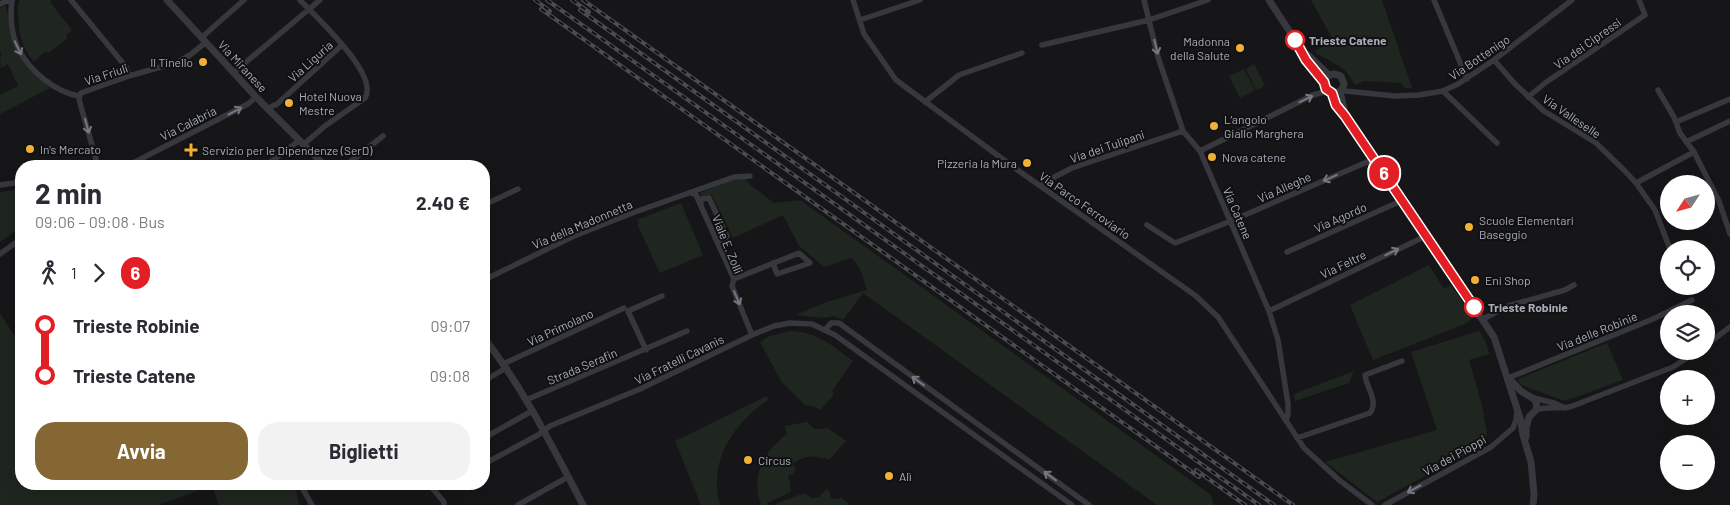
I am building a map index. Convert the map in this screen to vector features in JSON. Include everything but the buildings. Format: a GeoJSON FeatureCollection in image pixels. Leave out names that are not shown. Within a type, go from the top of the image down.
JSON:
{"type":"FeatureCollection","features":[{"type":"Feature","properties":{"kind":"street"},"geometry":{"type":"LineString","coordinates":[[0,4],[11,0],[14,36],[23,56],[55,88],[79,96]]}},
{"type":"Feature","properties":{"kind":"street"},"geometry":{"type":"LineString","coordinates":[[71,0],[126,67],[130,76]]}},
{"type":"Feature","properties":{"kind":"street","name":"Via Friuli"},"geometry":{"type":"LineString","coordinates":[[96,160],[79,96],[82,92],[178,62],[203,41],[244,0]]}},
{"type":"Feature","properties":{"kind":"street"},"geometry":{"type":"LineString","coordinates":[[275,160],[301,145],[367,95],[359,65],[342,44],[300,0]]}},
{"type":"Feature","properties":{"kind":"street"},"geometry":{"type":"LineString","coordinates":[[233,72],[320,0]]}},
{"type":"Feature","properties":{"kind":"street","name":"Via Parco Ferroviario"},"geometry":{"type":"LineString","coordinates":[[853,0],[864,34],[896,80],[1209,307],[1218,317],[1297,438],[1312,457],[1372,505]]}},
{"type":"Feature","properties":{"kind":"street"},"geometry":{"type":"LineString","coordinates":[[860,20],[920,0]]}},
{"type":"Feature","properties":{"kind":"street","name":"Via Catene"},"geometry":{"type":"LineString","coordinates":[[1144,0],[1158,56],[1183,131],[1200,151],[1269,312],[1278,340],[1288,404],[1286,421]]}},
{"type":"Feature","properties":{"kind":"street"},"geometry":{"type":"LineString","coordinates":[[1042,45],[1149,20],[1208,0]]}},
{"type":"Feature","properties":{"kind":"street"},"geometry":{"type":"LineString","coordinates":[[1269,0],[1303,52],[1306,60],[1324,82],[1336,105],[1494,337],[1525,437],[1532,474],[1533,505]]}},
{"type":"Feature","properties":{"kind":"street"},"geometry":{"type":"LineString","coordinates":[[1434,0],[1467,79]]}},
{"type":"Feature","properties":{"kind":"street","name":"Via Bottenigo"},"geometry":{"type":"LineString","coordinates":[[1342,88],[1354,92],[1395,96],[1443,91],[1467,79],[1494,60],[1572,0]]}},
{"type":"Feature","properties":{"kind":"street","name":"Via dei Cipressi"},"geometry":{"type":"LineString","coordinates":[[1528,97],[1545,83],[1645,15],[1639,0]]}},
{"type":"Feature","properties":{"kind":"street","name":"Via Miranese"},"geometry":{"type":"LineString","coordinates":[[170,1],[203,41],[315,160]]}},
{"type":"Feature","properties":{"kind":"street","name":"Via Liguria"},"geometry":{"type":"LineString","coordinates":[[268,109],[276,105],[342,44]]}},
{"type":"Feature","properties":{"kind":"street"},"geometry":{"type":"LineString","coordinates":[[1303,52],[1310,56],[1329,75]]}},
{"type":"Feature","properties":{"kind":"street"},"geometry":{"type":"LineString","coordinates":[[925,102],[959,75],[1022,53]]}},
{"type":"Feature","properties":{"kind":"street","name":"Via Valleselle"},"geometry":{"type":"LineString","coordinates":[[1494,60],[1544,112],[1596,143],[1636,183],[1655,210],[1667,240]]}},
{"type":"Feature","properties":{"kind":"street"},"geometry":{"type":"LineString","coordinates":[[1324,82],[1329,75],[1340,75],[1343,80],[1345,116]]}},
{"type":"Feature","properties":{"kind":"street"},"geometry":{"type":"LineString","coordinates":[[1200,151],[1313,95],[1342,88]]}},
{"type":"Feature","properties":{"kind":"street"},"geometry":{"type":"LineString","coordinates":[[1658,90],[1680,133],[1694,152],[1719,201],[1730,234]]}},
{"type":"Feature","properties":{"kind":"street"},"geometry":{"type":"LineString","coordinates":[[1443,91],[1497,142]]}},
{"type":"Feature","properties":{"kind":"street","name":"Via Calabria"},"geometry":{"type":"LineString","coordinates":[[139,160],[248,104],[256,97]]}},
{"type":"Feature","properties":{"kind":"street"},"geometry":{"type":"LineString","coordinates":[[1676,122],[1730,99]]}},
{"type":"Feature","properties":{"kind":"street"},"geometry":{"type":"LineString","coordinates":[[1686,142],[1730,121]]}},
{"type":"Feature","properties":{"kind":"street","name":"Via dei Tulipani"},"geometry":{"type":"LineString","coordinates":[[1039,185],[1072,168],[1183,131]]}},
{"type":"Feature","properties":{"kind":"street"},"geometry":{"type":"LineString","coordinates":[[353,160],[383,136]]}},
{"type":"Feature","properties":{"kind":"street"},"geometry":{"type":"LineString","coordinates":[[301,145],[319,160]]}},
{"type":"Feature","properties":{"kind":"street"},"geometry":{"type":"LineString","coordinates":[[1636,183],[1694,152]]}},
{"type":"Feature","properties":{"kind":"street","name":"Via Alleghe"},"geometry":{"type":"LineString","coordinates":[[1147,225],[1175,243],[1375,160]]}},
{"type":"Feature","properties":{"kind":"street","name":"Via della Madonnetta"},"geometry":{"type":"LineString","coordinates":[[490,277],[574,236],[635,212],[734,177],[750,176]]}},
{"type":"Feature","properties":{"kind":"street"},"geometry":{"type":"LineString","coordinates":[[0,185],[15,183]]}},
{"type":"Feature","properties":{"kind":"street"},"geometry":{"type":"LineString","coordinates":[[490,202],[518,189]]}},
{"type":"Feature","properties":{"kind":"street","name":"Viale E. Zolli"},"geometry":{"type":"LineString","coordinates":[[691,193],[696,194],[734,279],[732,286],[752,335]]}},
{"type":"Feature","properties":{"kind":"street"},"geometry":{"type":"LineString","coordinates":[[701,204],[701,199],[709,198],[726,236],[719,241],[716,238]]}},
{"type":"Feature","properties":{"kind":"street","name":"Via Agordo"},"geometry":{"type":"LineString","coordinates":[[1286,252],[1401,201]]}},
{"type":"Feature","properties":{"kind":"street","name":"Via Feltre"},"geometry":{"type":"LineString","coordinates":[[1269,312],[1426,236]]}},
{"type":"Feature","properties":{"kind":"street"},"geometry":{"type":"LineString","coordinates":[[0,254],[15,243]]}},
{"type":"Feature","properties":{"kind":"street"},"geometry":{"type":"LineString","coordinates":[[734,279],[774,263],[799,253],[810,263],[777,274],[774,263]]}},
{"type":"Feature","properties":{"kind":"street"},"geometry":{"type":"LineString","coordinates":[[1483,319],[1508,306],[1565,290],[1574,285]]}},
{"type":"Feature","properties":{"kind":"street"},"geometry":{"type":"LineString","coordinates":[[646,350],[628,311],[662,296]]}},
{"type":"Feature","properties":{"kind":"street","name":"Via delle Robinie"},"geometry":{"type":"LineString","coordinates":[[1508,378],[1653,319],[1692,300]]}},
{"type":"Feature","properties":{"kind":"street","name":"Via Primolano"},"geometry":{"type":"LineString","coordinates":[[504,366],[624,308]]}},
{"type":"Feature","properties":{"kind":"street","name":"Via Fratelli Cavanis"},"geometry":{"type":"LineString","coordinates":[[825,330],[835,322],[848,330],[1089,505]]}},
{"type":"Feature","properties":{"kind":"street","name":"Via Fratelli Cavanis"},"geometry":{"type":"LineString","coordinates":[[490,461],[550,426],[650,385],[752,335],[774,326],[790,323],[812,324],[835,335],[1072,505]]}},
{"type":"Feature","properties":{"kind":"street"},"geometry":{"type":"LineString","coordinates":[[1715,338],[1730,327]]}},
{"type":"Feature","properties":{"kind":"street"},"geometry":{"type":"LineString","coordinates":[[835,335],[840,329],[848,330]]}},
{"type":"Feature","properties":{"kind":"street","name":"Strada Serafin"},"geometry":{"type":"LineString","coordinates":[[526,400],[687,331]]}},
{"type":"Feature","properties":{"kind":"street"},"geometry":{"type":"LineString","coordinates":[[490,346],[526,400],[583,505]]}},
{"type":"Feature","properties":{"kind":"street"},"geometry":{"type":"LineString","coordinates":[[1517,409],[1525,416],[1548,408],[1565,408],[1673,367],[1684,360]]}},
{"type":"Feature","properties":{"kind":"street"},"geometry":{"type":"LineString","coordinates":[[1297,438],[1370,413],[1374,403],[1365,374],[1402,361]]}},
{"type":"Feature","properties":{"kind":"street"},"geometry":{"type":"LineString","coordinates":[[490,376],[504,366]]}},
{"type":"Feature","properties":{"kind":"street"},"geometry":{"type":"LineString","coordinates":[[1508,378],[1526,395],[1554,402],[1565,408]]}},
{"type":"Feature","properties":{"kind":"street"},"geometry":{"type":"LineString","coordinates":[[1517,409],[1520,397],[1526,395]]}},
{"type":"Feature","properties":{"kind":"street"},"geometry":{"type":"LineString","coordinates":[[1525,437],[1527,425],[1536,402],[1534,398]]}},
{"type":"Feature","properties":{"kind":"street","name":"Via dei Pioppi"},"geometry":{"type":"LineString","coordinates":[[1385,505],[1491,447],[1513,428],[1517,409]]}},
{"type":"Feature","properties":{"kind":"street"},"geometry":{"type":"LineString","coordinates":[[490,435],[532,411]]}},
{"type":"Feature","properties":{"kind":"street"},"geometry":{"type":"LineString","coordinates":[[518,505],[568,477]]}},
{"type":"Feature","properties":{"kind":"street"},"geometry":{"type":"LineString","coordinates":[[303,490],[312,505]]}},
{"type":"Feature","properties":{"kind":"street"},"geometry":{"type":"LineString","coordinates":[[434,490],[444,502],[444,505]]}},
{"type":"Feature","properties":{"kind":"shaded area"},"geometry":{"type":"Polygon","coordinates":[[[19,0],[52,0],[50,2],[72,30],[66,35],[68,38],[48,53],[46,51],[34,62],[25,49],[20,35],[19,0]]]}},
{"type":"Feature","properties":{"kind":"shaded area"},"geometry":{"type":"Polygon","coordinates":[[[1311,0],[1382,0],[1412,88],[1405,88],[1401,83],[1364,81],[1355,85],[1341,67],[1314,52],[1334,41],[1311,0]]]}},
{"type":"Feature","properties":{"kind":"shaded area"},"geometry":{"type":"Polygon","coordinates":[[[5,5],[13,44],[26,65],[50,88],[0,114],[0,95],[18,86],[8,64],[1,68],[0,8],[5,5]]]}},
{"type":"Feature","properties":{"kind":"shaded area"},"geometry":{"type":"Polygon","coordinates":[[[1254,64],[1265,86],[1256,90],[1246,69],[1254,64]]]}},
{"type":"Feature","properties":{"kind":"shaded area"},"geometry":{"type":"Polygon","coordinates":[[[1244,69],[1255,90],[1240,98],[1229,76],[1244,69]]]}},
{"type":"Feature","properties":{"kind":"shaded area"},"geometry":{"type":"Polygon","coordinates":[[[746,178],[748,183],[774,203],[800,200],[1211,495],[1214,505],[1157,505],[863,293],[843,320],[834,316],[823,318],[795,315],[827,302],[867,290],[863,276],[857,264],[851,258],[824,267],[799,246],[783,215],[733,238],[712,195],[701,196],[700,193],[730,180],[746,178]]]}},
{"type":"Feature","properties":{"kind":"shaded area"},"geometry":{"type":"Polygon","coordinates":[[[15,190],[15,231],[0,242],[0,192],[15,190]]]}},
{"type":"Feature","properties":{"kind":"shaded area"},"geometry":{"type":"Polygon","coordinates":[[[681,203],[703,255],[660,273],[637,224],[639,223],[637,220],[681,203]]]}},
{"type":"Feature","properties":{"kind":"shaded area"},"geometry":{"type":"Polygon","coordinates":[[[1429,265],[1444,289],[1451,285],[1473,318],[1465,324],[1373,360],[1350,305],[1429,265]]]}},
{"type":"Feature","properties":{"kind":"shaded area"},"geometry":{"type":"Polygon","coordinates":[[[0,313],[15,337],[15,490],[197,491],[158,505],[0,505],[0,313]]]}},
{"type":"Feature","properties":{"kind":"shaded area"},"geometry":{"type":"Polygon","coordinates":[[[790,331],[808,334],[824,340],[853,361],[832,391],[834,395],[820,410],[810,405],[806,406],[781,381],[760,342],[770,336],[790,331]]]}},
{"type":"Feature","properties":{"kind":"shaded area"},"geometry":{"type":"Polygon","coordinates":[[[1479,331],[1486,342],[1489,354],[1469,360],[1482,405],[1487,433],[1483,445],[1377,502],[1325,462],[1437,430],[1411,352],[1479,331]]]}},
{"type":"Feature","properties":{"kind":"shaded area"},"geometry":{"type":"Polygon","coordinates":[[[1607,343],[1623,380],[1565,401],[1520,384],[1518,379],[1607,343]]]}},
{"type":"Feature","properties":{"kind":"shaded area"},"geometry":{"type":"Polygon","coordinates":[[[1354,371],[1349,383],[1295,401],[1294,394],[1354,371]]]}},
{"type":"Feature","properties":{"kind":"shaded area"},"geometry":{"type":"Polygon","coordinates":[[[767,396],[768,400],[744,420],[726,445],[718,473],[717,489],[720,505],[701,505],[675,441],[767,396]]]}},
{"type":"Feature","properties":{"kind":"shaded area"},"geometry":{"type":"Polygon","coordinates":[[[807,422],[814,429],[825,429],[826,427],[846,441],[829,460],[810,456],[796,461],[792,465],[796,468],[792,475],[789,475],[788,479],[790,480],[791,492],[767,503],[768,505],[761,505],[757,484],[761,465],[772,448],[787,434],[785,426],[807,422]]]}},
{"type":"Feature","properties":{"kind":"shaded area"},"geometry":{"type":"Polygon","coordinates":[[[826,489],[830,491],[830,496],[833,499],[841,497],[849,505],[773,505],[804,493],[812,498],[819,497],[826,489]]]}},
{"type":"Feature","properties":{"kind":"shaded area"},"geometry":{"type":"Polygon","coordinates":[[[213,490],[295,490],[299,505],[219,505],[213,490]]]}},
{"type":"Feature","properties":{"kind":"railway"},"geometry":{"type":"LineString","coordinates":[[535,0],[550,11]]}},
{"type":"Feature","properties":{"kind":"railway"},"geometry":{"type":"LineString","coordinates":[[547,0],[1259,505]]}},
{"type":"Feature","properties":{"kind":"railway"},"geometry":{"type":"LineString","coordinates":[[572,0],[589,12]]}},
{"type":"Feature","properties":{"kind":"railway"},"geometry":{"type":"LineString","coordinates":[[583,0],[1293,505]]}},
{"type":"Feature","properties":{"kind":"railway"},"geometry":{"type":"LineString","coordinates":[[541,9],[1199,477]]}},
{"type":"Feature","properties":{"kind":"railway"},"geometry":{"type":"LineString","coordinates":[[580,10],[1274,505]]}},
{"type":"Feature","properties":{"kind":"railway"},"geometry":{"type":"LineString","coordinates":[[1196,470],[1245,505]]}},
{"type":"Feature","properties":{"kind":"bus line","name":"6"},"geometry":{"type":"LineString","coordinates":[[1295,40],[1306,60],[1324,82],[1326,89],[1332,93],[1336,105],[1474,307]]}},
{"type":"Feature","properties":{"kind":"place","name":"Trieste Catene"},"geometry":{"type":"Point","coordinates":[1295,40]}},
{"type":"Feature","properties":{"kind":"place","name":"Madonna della Salute"},"geometry":{"type":"Point","coordinates":[1240,48]}},
{"type":"Feature","properties":{"kind":"place","name":"Il Tinello"},"geometry":{"type":"Point","coordinates":[203,62]}},
{"type":"Feature","properties":{"kind":"place","name":"Hotel Nuova Mestre"},"geometry":{"type":"Point","coordinates":[289,103]}},
{"type":"Feature","properties":{"kind":"place","name":"L’angolo Giallo Marghera"},"geometry":{"type":"Point","coordinates":[1214,126]}},
{"type":"Feature","properties":{"kind":"place","name":"In's Mercato"},"geometry":{"type":"Point","coordinates":[30,149]}},
{"type":"Feature","properties":{"kind":"place","name":"Servizio per le Dipendenze (SerD)"},"geometry":{"type":"Point","coordinates":[191,150]}},
{"type":"Feature","properties":{"kind":"place","name":"Nova catene"},"geometry":{"type":"Point","coordinates":[1212,157]}},
{"type":"Feature","properties":{"kind":"place","name":"Pizzeria la Mura"},"geometry":{"type":"Point","coordinates":[1027,163]}},
{"type":"Feature","properties":{"kind":"place","name":"Scuole Elementari Baseggio"},"geometry":{"type":"Point","coordinates":[1469,227]}},
{"type":"Feature","properties":{"kind":"place","name":"Eni Shop"},"geometry":{"type":"Point","coordinates":[1475,280]}},
{"type":"Feature","properties":{"kind":"place","name":"Trieste Robinie"},"geometry":{"type":"Point","coordinates":[1474,307]}},
{"type":"Feature","properties":{"kind":"place","name":"Circus"},"geometry":{"type":"Point","coordinates":[748,460]}},
{"type":"Feature","properties":{"kind":"place","name":"Alì"},"geometry":{"type":"Point","coordinates":[889,476]}}]}
